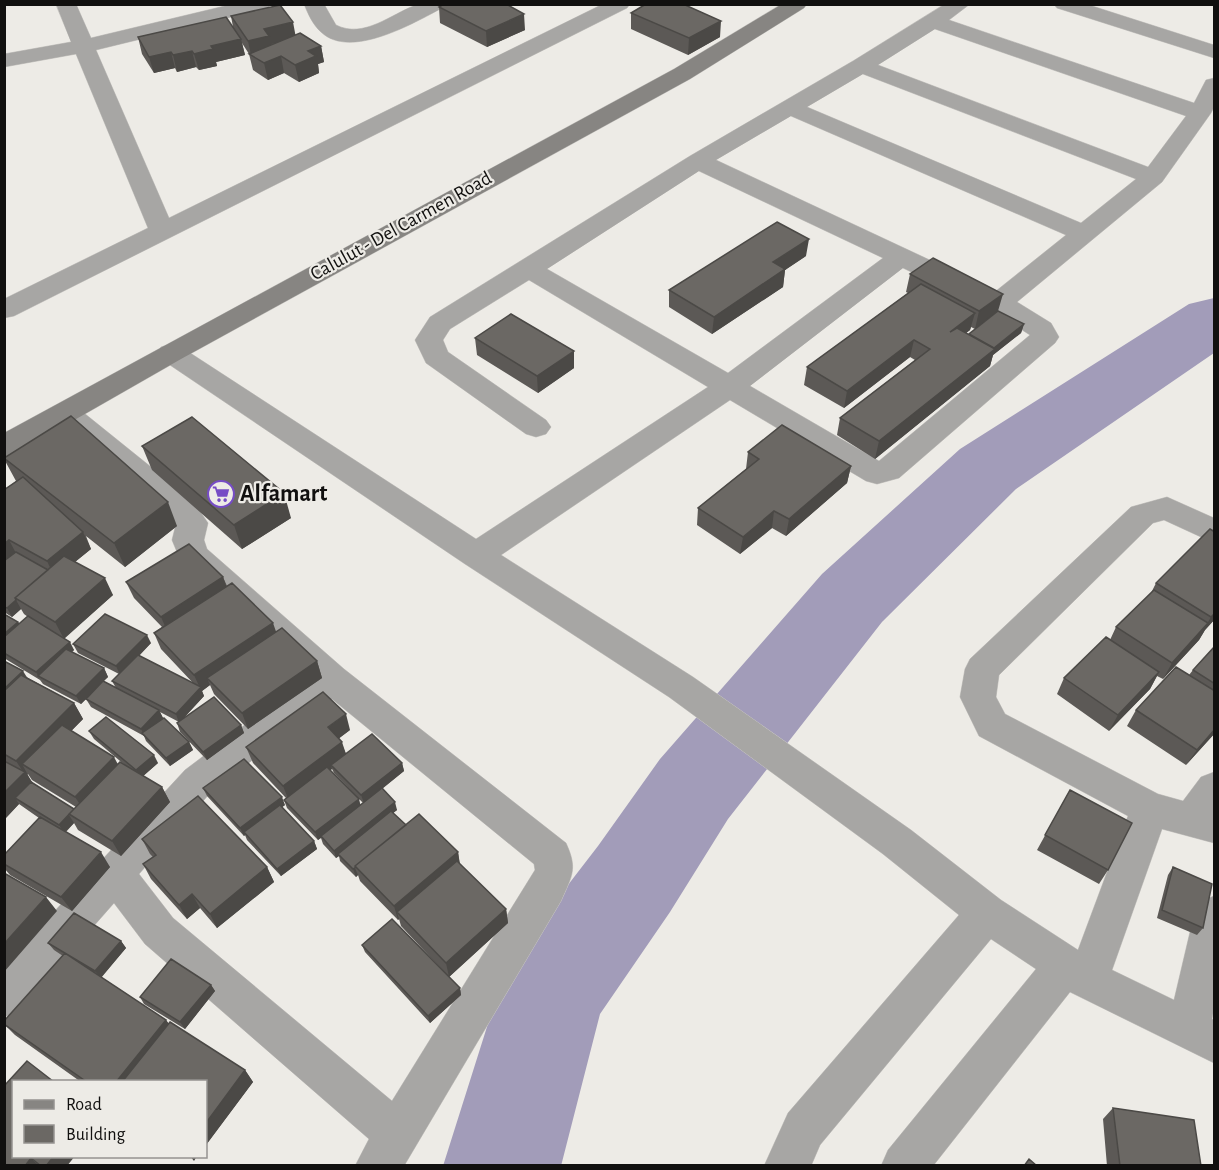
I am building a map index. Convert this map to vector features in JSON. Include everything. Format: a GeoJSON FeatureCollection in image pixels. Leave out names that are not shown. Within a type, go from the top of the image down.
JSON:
{"type":"FeatureCollection","features":[{"type":"Feature","properties":{"kind":"main road","name":"Calulut - Del Carmen Road"},"geometry":{"type":"LineString","coordinates":[[4,447],[171,353],[682,74],[797,4]]}},
{"type":"Feature","properties":{"kind":"street"},"geometry":{"type":"LineString","coordinates":[[66,4],[162,232]]}},
{"type":"Feature","properties":{"kind":"street"},"geometry":{"type":"LineString","coordinates":[[4,61],[85,46],[261,4]]}},
{"type":"Feature","properties":{"kind":"street"},"geometry":{"type":"LineString","coordinates":[[314,4],[330,29],[346,35],[363,36],[435,4]]}},
{"type":"Feature","properties":{"kind":"street"},"geometry":{"type":"LineString","coordinates":[[4,310],[620,4]]}},
{"type":"Feature","properties":{"kind":"street"},"geometry":{"type":"LineString","coordinates":[[536,427],[436,357],[429,340],[440,323],[530,269],[698,161],[861,66],[960,4]]}},
{"type":"Feature","properties":{"kind":"street"},"geometry":{"type":"LineString","coordinates":[[1064,4],[1215,52]]}},
{"type":"Feature","properties":{"kind":"street"},"geometry":{"type":"LineString","coordinates":[[933,21],[1200,113]]}},
{"type":"Feature","properties":{"kind":"street"},"geometry":{"type":"LineString","coordinates":[[861,66],[1153,177]]}},
{"type":"Feature","properties":{"kind":"street"},"geometry":{"type":"LineString","coordinates":[[999,303],[1153,177],[1200,113],[1215,85]]}},
{"type":"Feature","properties":{"kind":"street"},"geometry":{"type":"LineString","coordinates":[[788,107],[1083,233]]}},
{"type":"Feature","properties":{"kind":"street"},"geometry":{"type":"LineString","coordinates":[[530,269],[877,473],[888,470],[1045,337],[1041,329],[999,303],[698,161]]}},
{"type":"Feature","properties":{"kind":"street"},"geometry":{"type":"LineString","coordinates":[[476,555],[730,386],[900,258]]}},
{"type":"Feature","properties":{"kind":"street"},"geometry":{"type":"LineString","coordinates":[[171,353],[476,555],[681,687],[897,842],[987,913],[1076,972],[1202,1035],[1215,915]]}},
{"type":"Feature","properties":{"kind":"street"},"geometry":{"type":"LineString","coordinates":[[65,413],[181,508],[192,523],[188,540],[193,555],[332,679],[552,855],[555,871],[548,888],[387,1149],[159,931],[115,874]]}},
{"type":"Feature","properties":{"kind":"street"},"geometry":{"type":"LineString","coordinates":[[1215,531],[1167,508],[1142,515],[982,669],[978,697],[992,725],[1150,809],[1203,823],[1215,788]]}},
{"type":"Feature","properties":{"kind":"street"},"geometry":{"type":"LineString","coordinates":[[4,997],[198,781],[332,679]]}},
{"type":"Feature","properties":{"kind":"street"},"geometry":{"type":"LineString","coordinates":[[904,1166],[1076,972],[1150,809]]}},
{"type":"Feature","properties":{"kind":"street"},"geometry":{"type":"LineString","coordinates":[[787,1166],[804,1129],[987,913]]}},
{"type":"Feature","properties":{"kind":"building"},"geometry":{"type":"Polygon","coordinates":[[[444,4],[506,4],[524,14],[486,31],[439,7],[444,4]]]}},
{"type":"Feature","properties":{"kind":"building"},"geometry":{"type":"Polygon","coordinates":[[[646,4],[683,4],[721,21],[689,38],[631,13],[646,4]]]}},
{"type":"Feature","properties":{"kind":"building"},"geometry":{"type":"Polygon","coordinates":[[[280,5],[293,22],[264,29],[269,36],[248,41],[231,16],[280,5]]]}},
{"type":"Feature","properties":{"kind":"building"},"geometry":{"type":"Polygon","coordinates":[[[226,17],[241,39],[211,46],[213,49],[194,54],[192,51],[173,55],[171,52],[149,57],[138,37],[226,17]]]}},
{"type":"Feature","properties":{"kind":"building"},"geometry":{"type":"Polygon","coordinates":[[[300,33],[321,46],[308,51],[316,56],[295,65],[281,56],[264,63],[249,54],[300,33]]]}},
{"type":"Feature","properties":{"kind":"building"},"geometry":{"type":"Polygon","coordinates":[[[777,222],[809,239],[773,262],[785,269],[714,317],[669,290],[777,222]]]}},
{"type":"Feature","properties":{"kind":"building"},"geometry":{"type":"Polygon","coordinates":[[[933,258],[1003,294],[979,311],[910,274],[933,258]]]}},
{"type":"Feature","properties":{"kind":"building"},"geometry":{"type":"Polygon","coordinates":[[[921,284],[975,313],[950,332],[957,328],[995,349],[879,441],[840,418],[930,349],[914,340],[847,391],[807,367],[921,284]]]}},
{"type":"Feature","properties":{"kind":"building"},"geometry":{"type":"Polygon","coordinates":[[[998,311],[1024,324],[994,348],[969,334],[998,311]]]}},
{"type":"Feature","properties":{"kind":"building"},"geometry":{"type":"Polygon","coordinates":[[[511,314],[574,351],[537,376],[475,338],[511,314]]]}},
{"type":"Feature","properties":{"kind":"building"},"geometry":{"type":"Polygon","coordinates":[[[71,416],[168,502],[114,543],[4,458],[71,416]]]}},
{"type":"Feature","properties":{"kind":"building"},"geometry":{"type":"Polygon","coordinates":[[[192,417],[284,493],[234,525],[142,446],[192,417]]]}},
{"type":"Feature","properties":{"kind":"building"},"geometry":{"type":"Polygon","coordinates":[[[782,425],[851,466],[789,519],[774,511],[743,537],[698,508],[759,459],[748,452],[782,425]]]}},
{"type":"Feature","properties":{"kind":"building"},"geometry":{"type":"Polygon","coordinates":[[[23,477],[83,532],[47,561],[9,540],[4,544],[4,490],[23,477]]]}},
{"type":"Feature","properties":{"kind":"building"},"geometry":{"type":"Polygon","coordinates":[[[1210,529],[1215,532],[1215,613],[1211,617],[1156,583],[1210,529]]]}},
{"type":"Feature","properties":{"kind":"building"},"geometry":{"type":"Polygon","coordinates":[[[189,544],[223,577],[161,617],[126,582],[189,544]]]}},
{"type":"Feature","properties":{"kind":"building"},"geometry":{"type":"Polygon","coordinates":[[[16,552],[48,570],[15,598],[16,600],[7,608],[4,607],[4,561],[16,552]]]}},
{"type":"Feature","properties":{"kind":"building"},"geometry":{"type":"Polygon","coordinates":[[[64,556],[105,578],[55,622],[15,598],[64,556]]]}},
{"type":"Feature","properties":{"kind":"building"},"geometry":{"type":"Polygon","coordinates":[[[232,583],[273,623],[194,675],[154,633],[232,583]]]}},
{"type":"Feature","properties":{"kind":"building"},"geometry":{"type":"Polygon","coordinates":[[[1154,590],[1208,623],[1172,663],[1116,627],[1154,590]]]}},
{"type":"Feature","properties":{"kind":"building"},"geometry":{"type":"Polygon","coordinates":[[[4,614],[18,622],[4,634],[4,614]]]}},
{"type":"Feature","properties":{"kind":"building"},"geometry":{"type":"Polygon","coordinates":[[[105,614],[147,635],[116,666],[73,644],[105,614]]]}},
{"type":"Feature","properties":{"kind":"building"},"geometry":{"type":"Polygon","coordinates":[[[28,616],[70,642],[36,672],[4,653],[4,637],[28,616]]]}},
{"type":"Feature","properties":{"kind":"building"},"geometry":{"type":"Polygon","coordinates":[[[282,628],[317,661],[242,713],[207,678],[282,628]]]}},
{"type":"Feature","properties":{"kind":"building"},"geometry":{"type":"Polygon","coordinates":[[[1106,637],[1159,672],[1118,715],[1064,678],[1106,637]]]}},
{"type":"Feature","properties":{"kind":"building"},"geometry":{"type":"Polygon","coordinates":[[[1215,646],[1215,684],[1193,670],[1215,646]]]}},
{"type":"Feature","properties":{"kind":"building"},"geometry":{"type":"Polygon","coordinates":[[[66,649],[104,668],[76,696],[38,676],[66,649]]]}},
{"type":"Feature","properties":{"kind":"building"},"geometry":{"type":"Polygon","coordinates":[[[138,655],[201,687],[176,714],[112,681],[138,655]]]}},
{"type":"Feature","properties":{"kind":"building"},"geometry":{"type":"Polygon","coordinates":[[[4,661],[23,671],[4,689],[4,661]]]}},
{"type":"Feature","properties":{"kind":"building"},"geometry":{"type":"Polygon","coordinates":[[[1176,667],[1215,691],[1215,729],[1197,750],[1136,710],[1176,667]]]}},
{"type":"Feature","properties":{"kind":"building"},"geometry":{"type":"Polygon","coordinates":[[[21,675],[74,703],[16,761],[4,754],[4,691],[21,675]]]}},
{"type":"Feature","properties":{"kind":"building"},"geometry":{"type":"Polygon","coordinates":[[[103,681],[159,710],[141,729],[86,699],[103,681]]]}},
{"type":"Feature","properties":{"kind":"building"},"geometry":{"type":"Polygon","coordinates":[[[323,692],[346,714],[328,727],[342,742],[283,786],[246,747],[323,692]]]}},
{"type":"Feature","properties":{"kind":"building"},"geometry":{"type":"Polygon","coordinates":[[[214,697],[241,725],[203,752],[177,723],[214,697]]]}},
{"type":"Feature","properties":{"kind":"building"},"geometry":{"type":"Polygon","coordinates":[[[106,717],[154,755],[136,770],[89,731],[106,717]]]}},
{"type":"Feature","properties":{"kind":"building"},"geometry":{"type":"Polygon","coordinates":[[[164,718],[189,742],[166,758],[142,733],[164,718]]]}},
{"type":"Feature","properties":{"kind":"building"},"geometry":{"type":"Polygon","coordinates":[[[62,725],[114,757],[75,797],[22,764],[62,725]]]}},
{"type":"Feature","properties":{"kind":"building"},"geometry":{"type":"Polygon","coordinates":[[[372,734],[402,763],[361,795],[331,765],[372,734]]]}},
{"type":"Feature","properties":{"kind":"building"},"geometry":{"type":"Polygon","coordinates":[[[244,759],[282,797],[240,828],[203,788],[244,759]]]}},
{"type":"Feature","properties":{"kind":"building"},"geometry":{"type":"Polygon","coordinates":[[[4,761],[25,772],[4,793],[4,761]]]}},
{"type":"Feature","properties":{"kind":"building"},"geometry":{"type":"Polygon","coordinates":[[[120,762],[162,787],[112,841],[69,814],[120,762]]]}},
{"type":"Feature","properties":{"kind":"building"},"geometry":{"type":"Polygon","coordinates":[[[327,767],[359,799],[315,832],[284,800],[327,767]]]}},
{"type":"Feature","properties":{"kind":"building"},"geometry":{"type":"Polygon","coordinates":[[[31,782],[74,809],[59,825],[15,798],[31,782]]]}},
{"type":"Feature","properties":{"kind":"building"},"geometry":{"type":"Polygon","coordinates":[[[382,788],[395,802],[334,851],[321,836],[382,788]]]}},
{"type":"Feature","properties":{"kind":"building"},"geometry":{"type":"Polygon","coordinates":[[[1070,790],[1132,823],[1108,870],[1045,835],[1070,790]]]}},
{"type":"Feature","properties":{"kind":"building"},"geometry":{"type":"Polygon","coordinates":[[[198,796],[267,867],[210,914],[192,894],[179,905],[143,864],[156,855],[142,839],[198,796]]]}},
{"type":"Feature","properties":{"kind":"building"},"geometry":{"type":"Polygon","coordinates":[[[280,805],[314,841],[277,869],[244,832],[280,805]]]}},
{"type":"Feature","properties":{"kind":"building"},"geometry":{"type":"Polygon","coordinates":[[[391,811],[406,825],[353,869],[338,854],[391,811]]]}},
{"type":"Feature","properties":{"kind":"building"},"geometry":{"type":"Polygon","coordinates":[[[419,814],[458,852],[394,906],[355,866],[419,814]]]}},
{"type":"Feature","properties":{"kind":"building"},"geometry":{"type":"Polygon","coordinates":[[[40,817],[101,852],[61,897],[4,864],[4,855],[40,817]]]}},
{"type":"Feature","properties":{"kind":"building"},"geometry":{"type":"Polygon","coordinates":[[[457,861],[506,909],[446,963],[397,912],[457,861]]]}},
{"type":"Feature","properties":{"kind":"building"},"geometry":{"type":"Polygon","coordinates":[[[1173,867],[1212,884],[1203,928],[1162,910],[1173,867]]]}},
{"type":"Feature","properties":{"kind":"building"},"geometry":{"type":"Polygon","coordinates":[[[4,873],[46,897],[4,944],[4,873]]]}},
{"type":"Feature","properties":{"kind":"building"},"geometry":{"type":"Polygon","coordinates":[[[74,913],[121,941],[95,971],[48,943],[74,913]]]}},
{"type":"Feature","properties":{"kind":"building"},"geometry":{"type":"Polygon","coordinates":[[[392,919],[460,988],[428,1016],[362,945],[392,919]]]}},
{"type":"Feature","properties":{"kind":"building"},"geometry":{"type":"Polygon","coordinates":[[[65,953],[166,1020],[118,1080],[84,1080],[4,1024],[4,1021],[65,953]]]}},
{"type":"Feature","properties":{"kind":"building"},"geometry":{"type":"Polygon","coordinates":[[[171,959],[211,985],[180,1022],[140,997],[171,959]]]}},
{"type":"Feature","properties":{"kind":"building"},"geometry":{"type":"Polygon","coordinates":[[[170,1022],[245,1070],[207,1122],[207,1080],[124,1080],[170,1022]]]}},
{"type":"Feature","properties":{"kind":"building"},"geometry":{"type":"Polygon","coordinates":[[[27,1061],[51,1080],[12,1080],[12,1158],[31,1158],[25,1166],[4,1166],[4,1086],[27,1061]]]}},
{"type":"Feature","properties":{"kind":"building"},"geometry":{"type":"Polygon","coordinates":[[[1113,1108],[1194,1120],[1201,1166],[1120,1166],[1113,1108]]]}},
{"type":"Feature","properties":{"kind":"building"},"geometry":{"type":"Polygon","coordinates":[[[31,1158],[52,1158],[46,1166],[41,1166],[31,1158]]]}},
{"type":"Feature","properties":{"kind":"building"},"geometry":{"type":"Polygon","coordinates":[[[1029,1159],[1037,1166],[1024,1166],[1029,1159]]]}},
{"type":"Feature","properties":{"kind":"waterway"},"geometry":{"type":"LineString","coordinates":[[502,1166],[552,992],[634,879],[694,789],[852,598],[988,469],[1214,320]]}},
{"type":"Feature","properties":{"kind":"place","name":"Alfamart"},"geometry":{"type":"Point","coordinates":[221,494]}}]}
